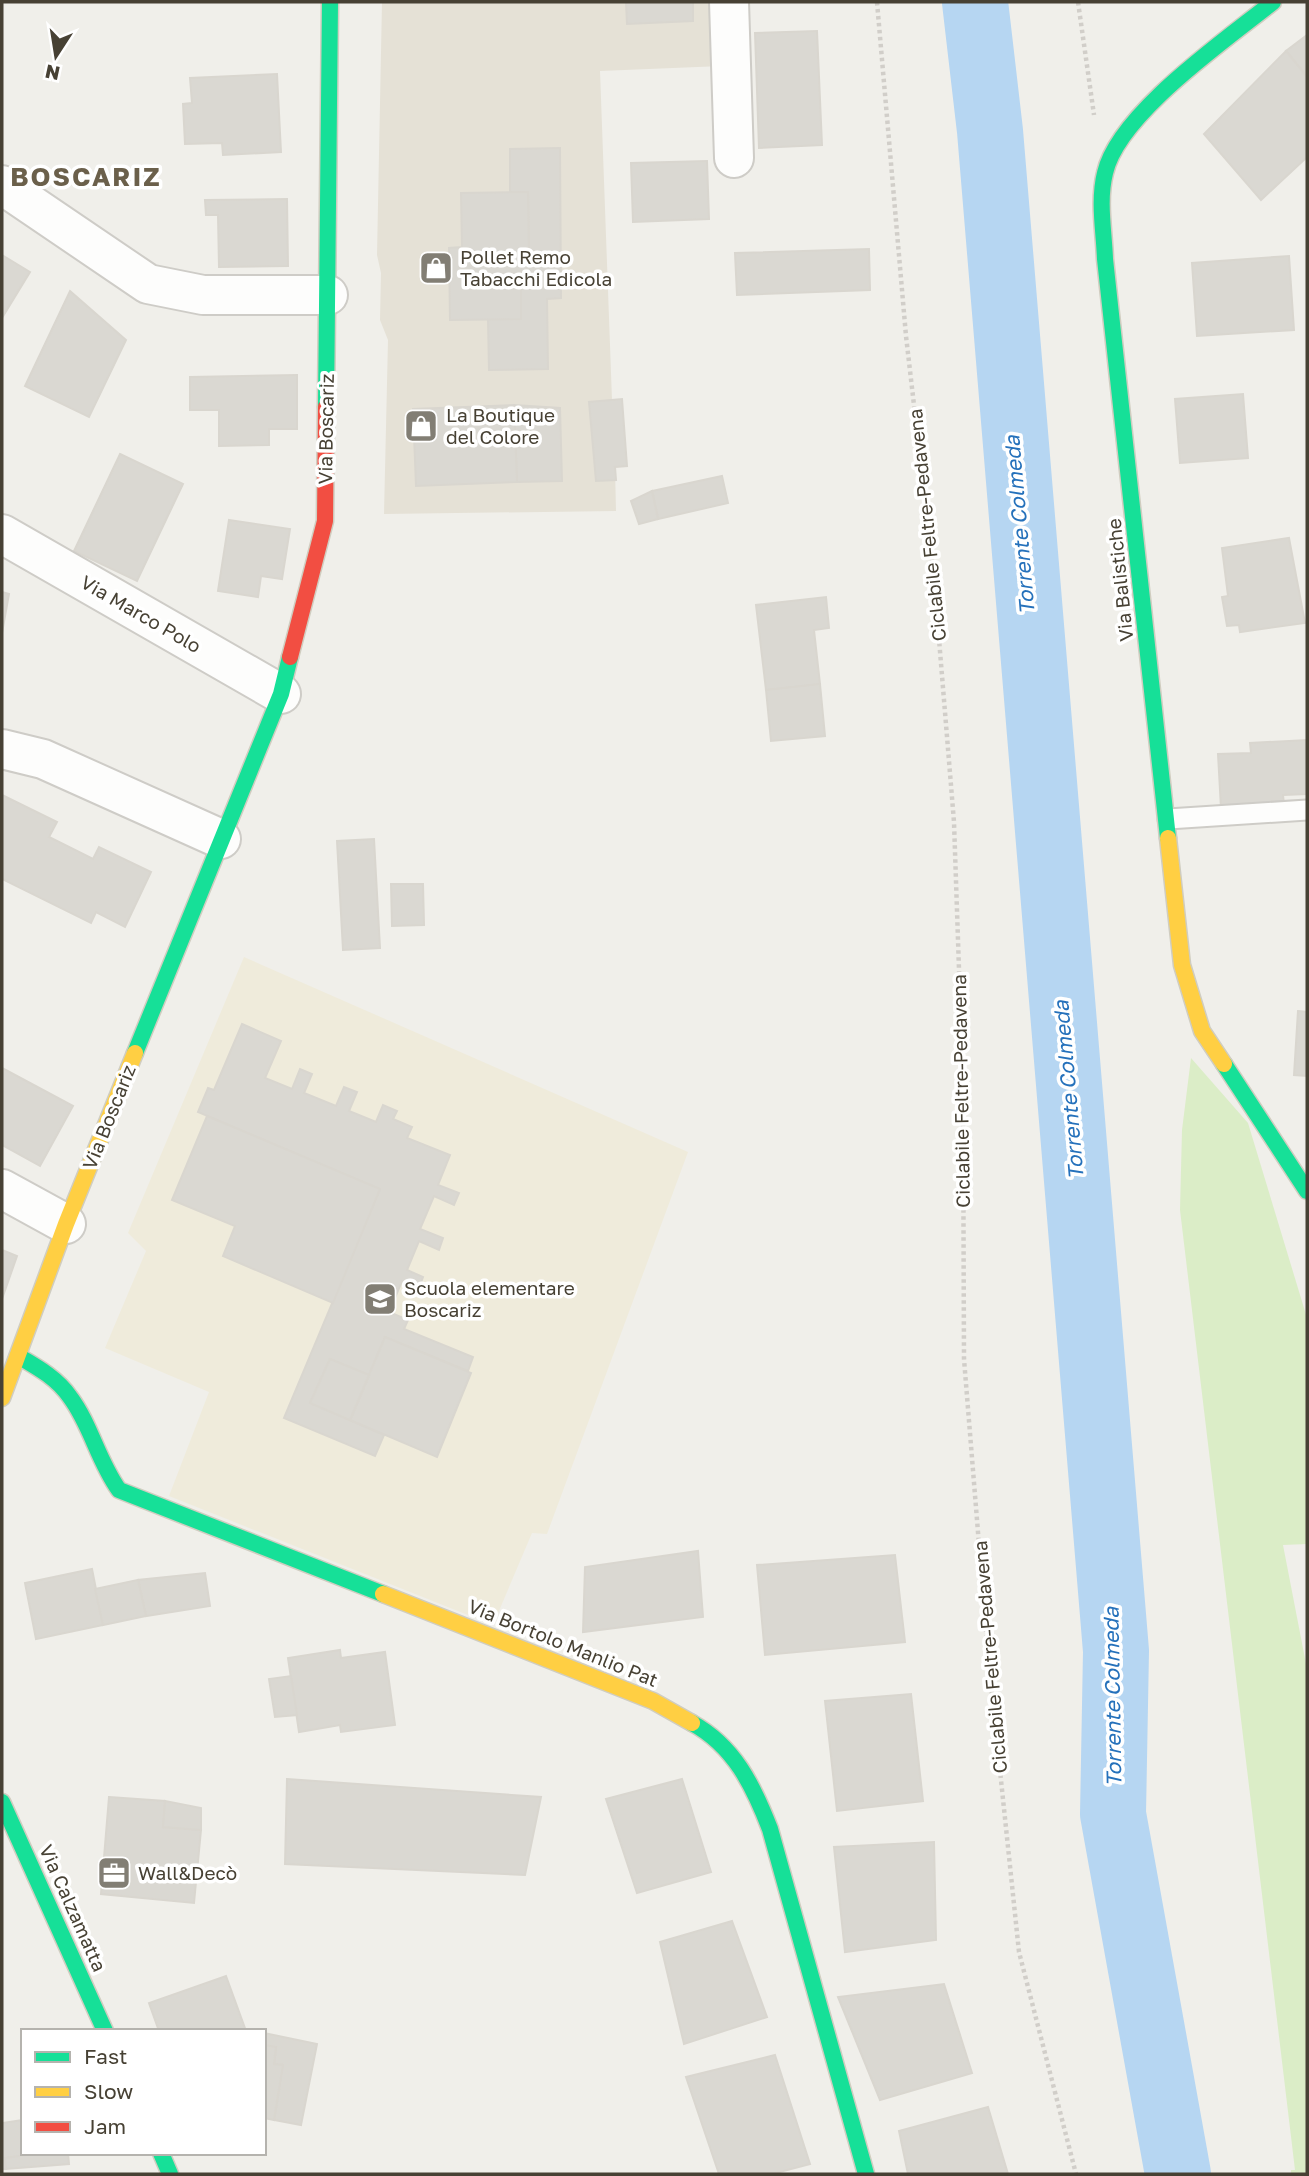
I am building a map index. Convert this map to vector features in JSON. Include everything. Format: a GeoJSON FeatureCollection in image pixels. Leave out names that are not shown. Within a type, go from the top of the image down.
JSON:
{"type":"FeatureCollection","features":[{"type":"Feature","properties":{"kind":"street","name":"Via Boscariz"},"geometry":{"type":"LineString","coordinates":[[2,1398],[66,1224],[281,694],[324,521],[330,2]]}},
{"type":"Feature","properties":{"kind":"street"},"geometry":{"type":"LineString","coordinates":[[729,2],[734,158]]}},
{"type":"Feature","properties":{"kind":"street","name":"Via Balistiche"},"geometry":{"type":"LineString","coordinates":[[1273,2],[1131,123],[1107,163],[1103,200],[1105,259],[1182,965],[1202,1031],[1307,1191]]}},
{"type":"Feature","properties":{"kind":"street"},"geometry":{"type":"LineString","coordinates":[[2,185],[148,284],[203,295],[328,295]]}},
{"type":"Feature","properties":{"kind":"street","name":"Via Marco Polo"},"geometry":{"type":"LineString","coordinates":[[2,534],[281,694]]}},
{"type":"Feature","properties":{"kind":"street"},"geometry":{"type":"LineString","coordinates":[[2,749],[43,759],[221,839]]}},
{"type":"Feature","properties":{"kind":"street"},"geometry":{"type":"LineString","coordinates":[[2,1189],[66,1224]]}},
{"type":"Feature","properties":{"kind":"street","name":"Via Bortolo Manlio Pat"},"geometry":{"type":"LineString","coordinates":[[18,1356],[54,1378],[76,1404],[101,1468],[119,1490],[653,1701],[713,1735],[750,1784],[775,1842],[866,2174]]}},
{"type":"Feature","properties":{"kind":"street","name":"Via Calzamatta"},"geometry":{"type":"LineString","coordinates":[[2,1802],[104,2029]]}},
{"type":"Feature","properties":{"kind":"street"},"geometry":{"type":"LineString","coordinates":[[161,2155],[170,2174]]}},
{"type":"Feature","properties":{"kind":"lane"},"geometry":{"type":"LineString","coordinates":[[1168,819],[1307,810]]}},
{"type":"Feature","properties":{"kind":"path","name":"Ciclabile Feltre-Pedavena"},"geometry":{"type":"LineString","coordinates":[[877,2],[906,336],[934,578],[954,822],[963,1087],[964,1359],[988,1656],[1019,1952],[1076,2174]]}},
{"type":"Feature","properties":{"kind":"path"},"geometry":{"type":"LineString","coordinates":[[1078,2],[1091,104],[1107,163]]}},
{"type":"Feature","properties":{"kind":"shaded area"},"geometry":{"type":"Polygon","coordinates":[[[382,2],[720,2],[722,66],[600,71],[612,400],[622,399],[627,466],[615,467],[616,511],[384,514],[388,340],[380,320],[381,273],[377,255],[382,2]]]}},
{"type":"Feature","properties":{"kind":"shaded area","name":"Scuola elementare Boscariz"},"geometry":{"type":"Polygon","coordinates":[[[244,957],[688,1152],[547,1534],[532,1533],[493,1625],[169,1496],[209,1392],[105,1348],[146,1251],[128,1233],[244,957]]]}},
{"type":"Feature","properties":{"kind":"green space"},"geometry":{"type":"Polygon","coordinates":[[[1191,1058],[1248,1123],[1307,1318],[1307,1544],[1283,1545],[1307,1669],[1307,2174],[1291,2174],[1291,2170],[1295,2170],[1180,1210],[1182,1130],[1191,1058]]]}},
{"type":"Feature","properties":{"kind":"building"},"geometry":{"type":"Polygon","coordinates":[[[626,2],[693,2],[693,21],[627,24],[626,2]]]}},
{"type":"Feature","properties":{"kind":"building"},"geometry":{"type":"Polygon","coordinates":[[[817,31],[822,145],[759,148],[755,33],[817,31]]]}},
{"type":"Feature","properties":{"kind":"building"},"geometry":{"type":"Polygon","coordinates":[[[1307,35],[1307,77],[1286,51],[1307,35]]]}},
{"type":"Feature","properties":{"kind":"building"},"geometry":{"type":"Polygon","coordinates":[[[1286,51],[1307,77],[1307,157],[1261,200],[1204,134],[1286,51]]]}},
{"type":"Feature","properties":{"kind":"building"},"geometry":{"type":"Polygon","coordinates":[[[277,74],[281,152],[223,155],[222,143],[185,144],[183,104],[192,103],[190,78],[277,74]]]}},
{"type":"Feature","properties":{"kind":"building"},"geometry":{"type":"Polygon","coordinates":[[[560,148],[561,298],[547,299],[548,369],[489,370],[488,319],[521,319],[521,262],[529,262],[528,192],[510,192],[510,149],[560,148]]]}},
{"type":"Feature","properties":{"kind":"building"},"geometry":{"type":"Polygon","coordinates":[[[707,161],[709,219],[633,222],[631,163],[707,161]]]}},
{"type":"Feature","properties":{"kind":"building"},"geometry":{"type":"Polygon","coordinates":[[[528,192],[529,262],[521,262],[521,319],[450,320],[449,248],[462,247],[461,193],[528,192]]]}},
{"type":"Feature","properties":{"kind":"building"},"geometry":{"type":"Polygon","coordinates":[[[287,199],[288,266],[219,267],[218,215],[206,215],[205,200],[287,199]]]}},
{"type":"Feature","properties":{"kind":"building"},"geometry":{"type":"Polygon","coordinates":[[[869,249],[870,290],[737,295],[735,253],[869,249]]]}},
{"type":"Feature","properties":{"kind":"building"},"geometry":{"type":"Polygon","coordinates":[[[2,255],[30,272],[2,318],[2,255]]]}},
{"type":"Feature","properties":{"kind":"building"},"geometry":{"type":"Polygon","coordinates":[[[1289,256],[1294,330],[1197,336],[1192,263],[1289,256]]]}},
{"type":"Feature","properties":{"kind":"building"},"geometry":{"type":"Polygon","coordinates":[[[70,291],[126,340],[89,417],[25,386],[70,291]]]}},
{"type":"Feature","properties":{"kind":"building"},"geometry":{"type":"Polygon","coordinates":[[[297,375],[297,429],[269,429],[269,445],[219,446],[219,410],[190,410],[190,377],[297,375]]]}},
{"type":"Feature","properties":{"kind":"building"},"geometry":{"type":"Polygon","coordinates":[[[1243,394],[1248,458],[1180,463],[1175,399],[1243,394]]]}},
{"type":"Feature","properties":{"kind":"building"},"geometry":{"type":"Polygon","coordinates":[[[622,399],[627,466],[615,467],[616,480],[596,481],[589,402],[622,399]]]}},
{"type":"Feature","properties":{"kind":"building"},"geometry":{"type":"Polygon","coordinates":[[[514,405],[560,408],[562,481],[517,482],[514,405]]]}},
{"type":"Feature","properties":{"kind":"building"},"geometry":{"type":"Polygon","coordinates":[[[514,405],[517,482],[416,486],[413,409],[514,405]]]}},
{"type":"Feature","properties":{"kind":"building"},"geometry":{"type":"Polygon","coordinates":[[[120,454],[183,484],[137,581],[74,551],[120,454]]]}},
{"type":"Feature","properties":{"kind":"building"},"geometry":{"type":"Polygon","coordinates":[[[722,476],[728,503],[658,519],[652,491],[722,476]]]}},
{"type":"Feature","properties":{"kind":"building"},"geometry":{"type":"Polygon","coordinates":[[[652,491],[658,519],[639,524],[631,501],[652,491]]]}},
{"type":"Feature","properties":{"kind":"building"},"geometry":{"type":"Polygon","coordinates":[[[229,520],[290,529],[282,579],[261,576],[258,597],[218,591],[229,520]]]}},
{"type":"Feature","properties":{"kind":"building"},"geometry":{"type":"Polygon","coordinates":[[[1289,538],[1305,623],[1240,632],[1239,625],[1227,626],[1222,597],[1228,596],[1222,548],[1289,538]]]}},
{"type":"Feature","properties":{"kind":"building"},"geometry":{"type":"Polygon","coordinates":[[[2,592],[9,594],[2,633],[2,592]]]}},
{"type":"Feature","properties":{"kind":"building"},"geometry":{"type":"Polygon","coordinates":[[[826,597],[829,628],[814,630],[820,684],[766,690],[756,605],[826,597]]]}},
{"type":"Feature","properties":{"kind":"building"},"geometry":{"type":"Polygon","coordinates":[[[820,684],[825,736],[771,741],[766,690],[820,684]]]}},
{"type":"Feature","properties":{"kind":"building"},"geometry":{"type":"Polygon","coordinates":[[[1307,740],[1307,794],[1283,795],[1284,804],[1221,808],[1218,754],[1251,753],[1250,743],[1307,740]]]}},
{"type":"Feature","properties":{"kind":"building"},"geometry":{"type":"Polygon","coordinates":[[[2,795],[57,822],[49,837],[93,859],[99,847],[151,872],[125,927],[96,912],[91,923],[2,879],[2,795]]]}},
{"type":"Feature","properties":{"kind":"building"},"geometry":{"type":"Polygon","coordinates":[[[374,839],[380,948],[343,950],[337,841],[374,839]]]}},
{"type":"Feature","properties":{"kind":"building"},"geometry":{"type":"Polygon","coordinates":[[[391,884],[423,884],[424,925],[392,926],[391,884]]]}},
{"type":"Feature","properties":{"kind":"building"},"geometry":{"type":"Polygon","coordinates":[[[1298,1011],[1307,1012],[1307,1076],[1294,1075],[1298,1011]]]}},
{"type":"Feature","properties":{"kind":"building"},"geometry":{"type":"Polygon","coordinates":[[[242,1024],[281,1041],[265,1078],[292,1089],[300,1069],[312,1074],[304,1093],[336,1106],[344,1087],[357,1092],[349,1111],[376,1122],[383,1105],[397,1111],[393,1119],[412,1127],[407,1138],[450,1155],[438,1185],[459,1193],[454,1205],[434,1196],[420,1229],[443,1238],[439,1250],[419,1241],[407,1270],[423,1277],[419,1288],[402,1281],[389,1312],[408,1320],[404,1329],[473,1357],[468,1371],[385,1337],[369,1375],[330,1359],[310,1403],[384,1435],[375,1456],[284,1418],[380,1189],[198,1112],[208,1088],[214,1090],[242,1024]]]}},
{"type":"Feature","properties":{"kind":"building"},"geometry":{"type":"Polygon","coordinates":[[[2,1068],[73,1106],[40,1166],[2,1145],[2,1068]]]}},
{"type":"Feature","properties":{"kind":"building"},"geometry":{"type":"Polygon","coordinates":[[[207,1116],[380,1189],[333,1303],[223,1256],[235,1226],[172,1200],[207,1116]]]}},
{"type":"Feature","properties":{"kind":"building"},"geometry":{"type":"Polygon","coordinates":[[[2,1250],[17,1256],[2,1299],[2,1250]]]}},
{"type":"Feature","properties":{"kind":"building"},"geometry":{"type":"Polygon","coordinates":[[[385,1337],[471,1373],[437,1457],[350,1420],[385,1337]]]}},
{"type":"Feature","properties":{"kind":"building"},"geometry":{"type":"Polygon","coordinates":[[[330,1359],[369,1375],[350,1420],[310,1403],[330,1359]]]}},
{"type":"Feature","properties":{"kind":"building"},"geometry":{"type":"Polygon","coordinates":[[[698,1551],[703,1617],[583,1632],[585,1567],[698,1551]]]}},
{"type":"Feature","properties":{"kind":"building"},"geometry":{"type":"Polygon","coordinates":[[[895,1555],[905,1642],[765,1655],[757,1565],[895,1555]]]}},
{"type":"Feature","properties":{"kind":"building"},"geometry":{"type":"Polygon","coordinates":[[[92,1569],[103,1625],[36,1639],[25,1583],[92,1569]]]}},
{"type":"Feature","properties":{"kind":"building"},"geometry":{"type":"Polygon","coordinates":[[[205,1573],[210,1606],[146,1616],[138,1580],[205,1573]]]}},
{"type":"Feature","properties":{"kind":"building"},"geometry":{"type":"Polygon","coordinates":[[[138,1580],[146,1616],[103,1625],[95,1589],[138,1580]]]}},
{"type":"Feature","properties":{"kind":"building"},"geometry":{"type":"Polygon","coordinates":[[[340,1650],[341,1658],[385,1652],[395,1725],[341,1732],[340,1725],[299,1732],[288,1658],[340,1650]]]}},
{"type":"Feature","properties":{"kind":"building"},"geometry":{"type":"Polygon","coordinates":[[[291,1676],[297,1715],[275,1717],[269,1679],[291,1676]]]}},
{"type":"Feature","properties":{"kind":"building"},"geometry":{"type":"Polygon","coordinates":[[[911,1694],[923,1801],[837,1811],[825,1701],[911,1694]]]}},
{"type":"Feature","properties":{"kind":"building"},"geometry":{"type":"Polygon","coordinates":[[[287,1779],[541,1797],[525,1875],[285,1864],[287,1779]]]}},
{"type":"Feature","properties":{"kind":"building"},"geometry":{"type":"Polygon","coordinates":[[[682,1779],[711,1872],[637,1893],[606,1799],[682,1779]]]}},
{"type":"Feature","properties":{"kind":"building"},"geometry":{"type":"Polygon","coordinates":[[[109,1797],[165,1801],[163,1827],[201,1830],[194,1903],[101,1894],[109,1797]]]}},
{"type":"Feature","properties":{"kind":"building"},"geometry":{"type":"Polygon","coordinates":[[[165,1801],[201,1808],[201,1830],[163,1827],[165,1801]]]}},
{"type":"Feature","properties":{"kind":"building"},"geometry":{"type":"Polygon","coordinates":[[[934,1842],[936,1940],[845,1952],[834,1847],[934,1842]]]}},
{"type":"Feature","properties":{"kind":"building"},"geometry":{"type":"Polygon","coordinates":[[[732,1921],[767,2017],[684,2044],[660,1942],[732,1921]]]}},
{"type":"Feature","properties":{"kind":"building"},"geometry":{"type":"Polygon","coordinates":[[[226,1976],[245,2029],[158,2029],[149,2003],[226,1976]]]}},
{"type":"Feature","properties":{"kind":"building"},"geometry":{"type":"Polygon","coordinates":[[[944,1984],[972,2073],[880,2100],[838,1997],[944,1984]]]}},
{"type":"Feature","properties":{"kind":"building"},"geometry":{"type":"Polygon","coordinates":[[[266,2033],[317,2044],[301,2125],[274,2120],[283,2065],[274,2064],[276,2047],[266,2045],[266,2033]]]}},
{"type":"Feature","properties":{"kind":"building"},"geometry":{"type":"Polygon","coordinates":[[[266,2045],[276,2047],[274,2064],[283,2065],[274,2120],[266,2118],[266,2045]]]}},
{"type":"Feature","properties":{"kind":"building"},"geometry":{"type":"Polygon","coordinates":[[[775,2055],[810,2164],[772,2174],[719,2174],[686,2077],[775,2055]]]}},
{"type":"Feature","properties":{"kind":"building"},"geometry":{"type":"Polygon","coordinates":[[[988,2107],[1008,2174],[908,2174],[899,2131],[988,2107]]]}},
{"type":"Feature","properties":{"kind":"building"},"geometry":{"type":"Polygon","coordinates":[[[21,2120],[21,2155],[27,2155],[5,2158],[6,2169],[2,2169],[2,2123],[21,2120]]]}},
{"type":"Feature","properties":{"kind":"building"},"geometry":{"type":"Polygon","coordinates":[[[68,2155],[69,2164],[6,2169],[5,2158],[68,2155]]]}},
{"type":"Feature","properties":{"kind":"waterway","name":"Torrente Colmeda"},"geometry":{"type":"LineString","coordinates":[[975,2],[990,131],[1116,1651],[1113,1814],[1178,2174]]}},
{"type":"Feature","properties":{"kind":"traffic: fast"},"geometry":{"type":"LineString","coordinates":[[326,407],[330,2]]}},
{"type":"Feature","properties":{"kind":"traffic: fast"},"geometry":{"type":"LineString","coordinates":[[1168,838],[1105,259],[1103,184],[1114,150],[1151,103],[1203,57],[1273,2]]}},
{"type":"Feature","properties":{"kind":"traffic: fast"},"geometry":{"type":"LineString","coordinates":[[135,1053],[281,694],[290,657]]}},
{"type":"Feature","properties":{"kind":"traffic: fast"},"geometry":{"type":"LineString","coordinates":[[1224,1064],[1307,1191]]}},
{"type":"Feature","properties":{"kind":"traffic: fast"},"geometry":{"type":"LineString","coordinates":[[18,1356],[65,1390],[84,1419],[105,1467],[119,1490],[383,1594]]}},
{"type":"Feature","properties":{"kind":"traffic: fast"},"geometry":{"type":"LineString","coordinates":[[692,1723],[707,1732],[731,1755],[757,1797],[770,1829],[866,2174]]}},
{"type":"Feature","properties":{"kind":"traffic: fast"},"geometry":{"type":"LineString","coordinates":[[2,1802],[104,2029]]}},
{"type":"Feature","properties":{"kind":"traffic: fast"},"geometry":{"type":"LineString","coordinates":[[162,2155],[170,2174]]}},
{"type":"Feature","properties":{"kind":"traffic: slow"},"geometry":{"type":"LineString","coordinates":[[1168,838],[1182,965],[1202,1031],[1224,1064]]}},
{"type":"Feature","properties":{"kind":"traffic: slow"},"geometry":{"type":"LineString","coordinates":[[2,1398],[66,1224],[135,1053]]}},
{"type":"Feature","properties":{"kind":"traffic: slow"},"geometry":{"type":"LineString","coordinates":[[383,1594],[653,1701],[692,1723]]}},
{"type":"Feature","properties":{"kind":"traffic: jam"},"geometry":{"type":"LineString","coordinates":[[290,657],[325,521],[326,407]]}},
{"type":"Feature","properties":{"kind":"place","name":"Pollet Remo Tabacchi Edicola"},"geometry":{"type":"Point","coordinates":[436,268]}},
{"type":"Feature","properties":{"kind":"place","name":"La Boutique del Colore"},"geometry":{"type":"Point","coordinates":[421,426]}},
{"type":"Feature","properties":{"kind":"place","name":"Scuola elementare Boscariz"},"geometry":{"type":"Point","coordinates":[380,1299]}},
{"type":"Feature","properties":{"kind":"place","name":"Wall&Decò"},"geometry":{"type":"Point","coordinates":[114,1873]}},
{"type":"Feature","properties":{"kind":"district","name":"BOSCARIZ"},"geometry":{"type":"Point","coordinates":[86,177]}}]}
